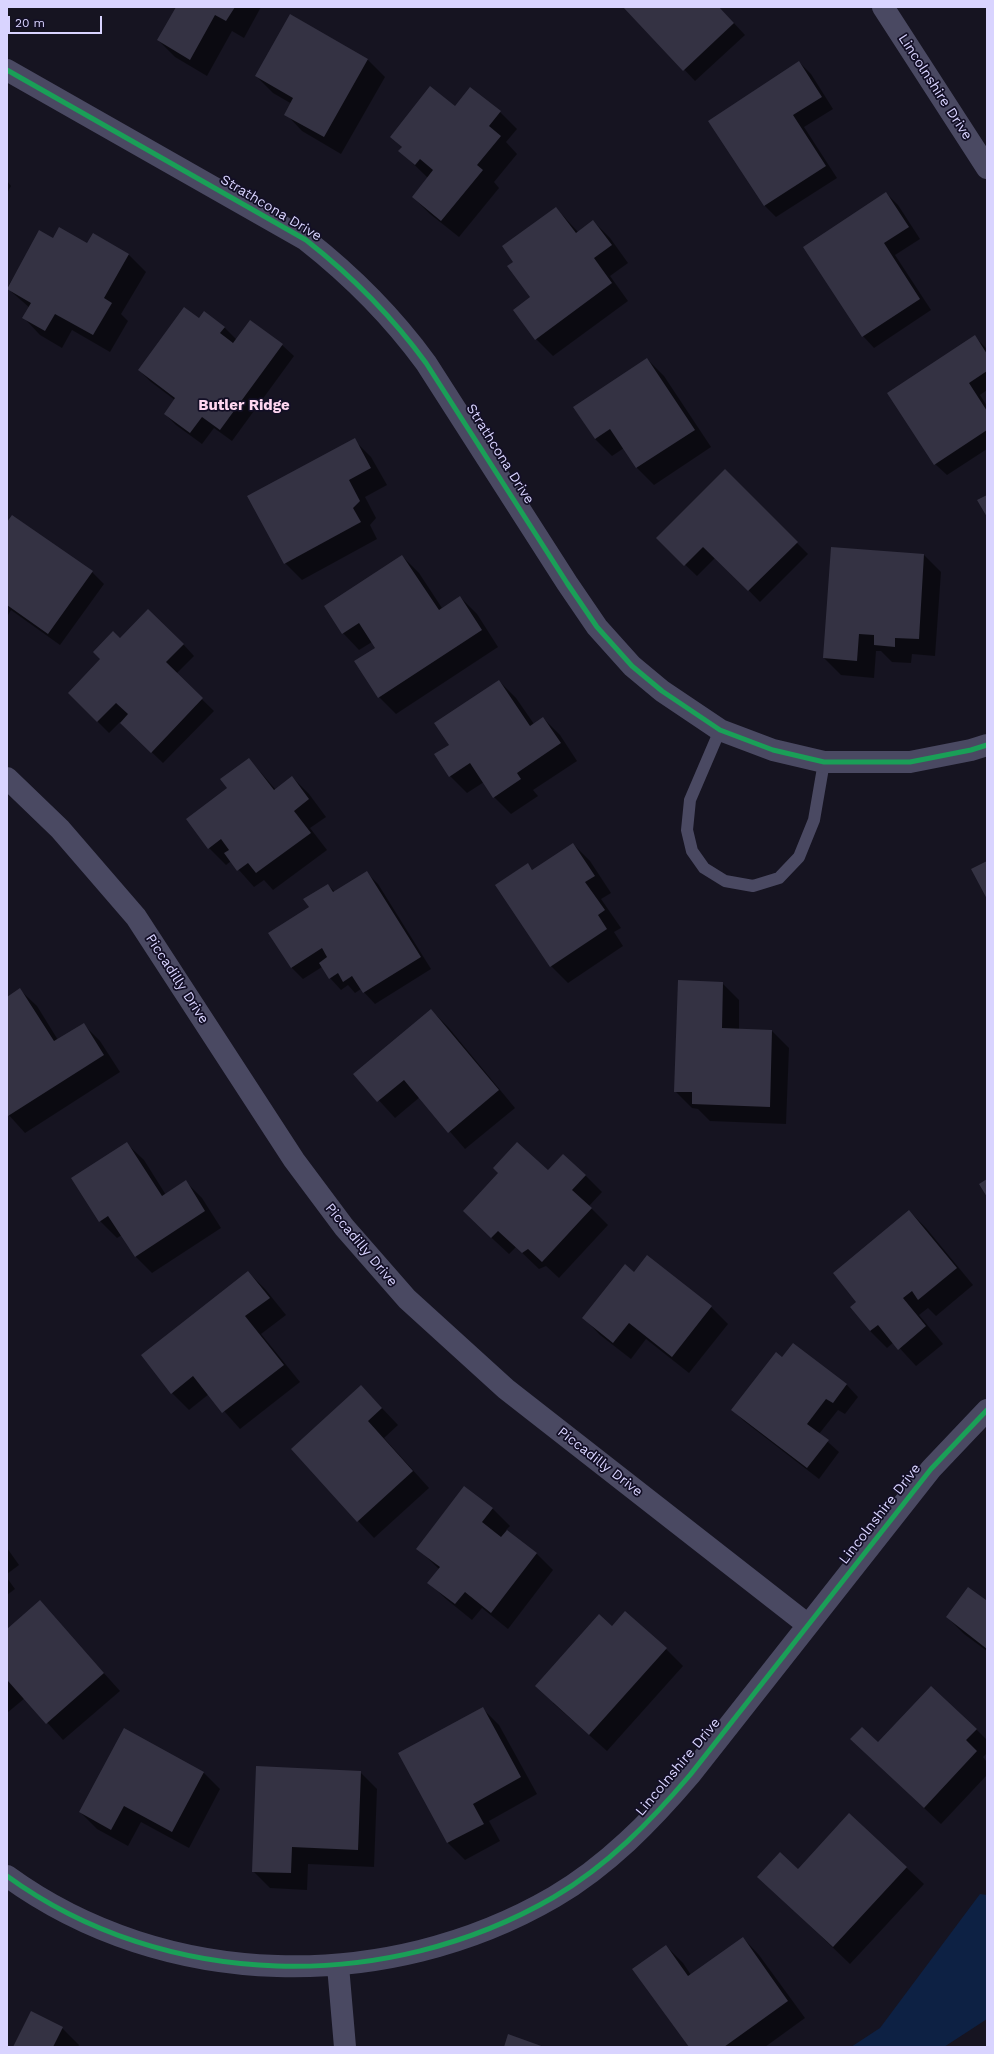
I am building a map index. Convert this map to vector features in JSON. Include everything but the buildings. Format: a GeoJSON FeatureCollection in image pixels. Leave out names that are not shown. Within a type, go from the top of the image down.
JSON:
{"type":"FeatureCollection","features":[{"type":"Feature","properties":{"kind":"street","name":"Lincolnshire Drive"},"geometry":{"type":"LineString","coordinates":[[883,7],[987,168]]}},
{"type":"Feature","properties":{"kind":"street","name":"Strathcona Drive"},"geometry":{"type":"LineString","coordinates":[[7,70],[306,240],[336,264],[370,295],[402,330],[426,363],[567,583],[597,627],[632,666],[656,686],[720,730],[772,750],[824,762],[910,762],[971,750],[987,745]]}},
{"type":"Feature","properties":{"kind":"street","name":"Piccadilly Drive"},"geometry":{"type":"LineString","coordinates":[[7,778],[60,829],[136,917],[294,1160],[344,1227],[407,1299],[506,1389],[808,1625]]}},
{"type":"Feature","properties":{"kind":"street","name":"Lincolnshire Drive"},"geometry":{"type":"LineString","coordinates":[[7,1876],[55,1906],[110,1932],[157,1948],[220,1961],[262,1966],[338,1966],[395,1957],[468,1938],[512,1918],[555,1896],[601,1863],[642,1828],[665,1805],[931,1469],[987,1410]]}},
{"type":"Feature","properties":{"kind":"street"},"geometry":{"type":"LineString","coordinates":[[338,1966],[345,2047]]}},
{"type":"Feature","properties":{"kind":"lane"},"geometry":{"type":"LineString","coordinates":[[720,730],[690,800],[687,830],[692,851],[704,868],[725,880],[753,886],[779,878],[798,857],[814,820],[824,762]]}},
{"type":"Feature","properties":{"kind":"water"},"geometry":{"type":"Polygon","coordinates":[[[980,1894],[987,1895],[987,2019],[944,2047],[851,2047],[880,2028],[980,1894]]]}},
{"type":"Feature","properties":{"kind":"cycle path"},"geometry":{"type":"LineString","coordinates":[[7,70],[306,240],[340,268],[385,313],[413,345],[426,363],[567,583],[597,627],[632,666],[662,691],[720,730],[773,750],[824,762],[910,762],[971,750],[987,745]]}},
{"type":"Feature","properties":{"kind":"cycle path"},"geometry":{"type":"LineString","coordinates":[[7,1876],[69,1914],[136,1941],[205,1959],[277,1966],[349,1963],[420,1951],[489,1929],[554,1897],[573,1885],[610,1857],[644,1826],[690,1775],[931,1469],[987,1410]]}},
{"type":"Feature","properties":{"kind":"district","name":"Butler Ridge"},"geometry":{"type":"Point","coordinates":[244,406]}}]}
